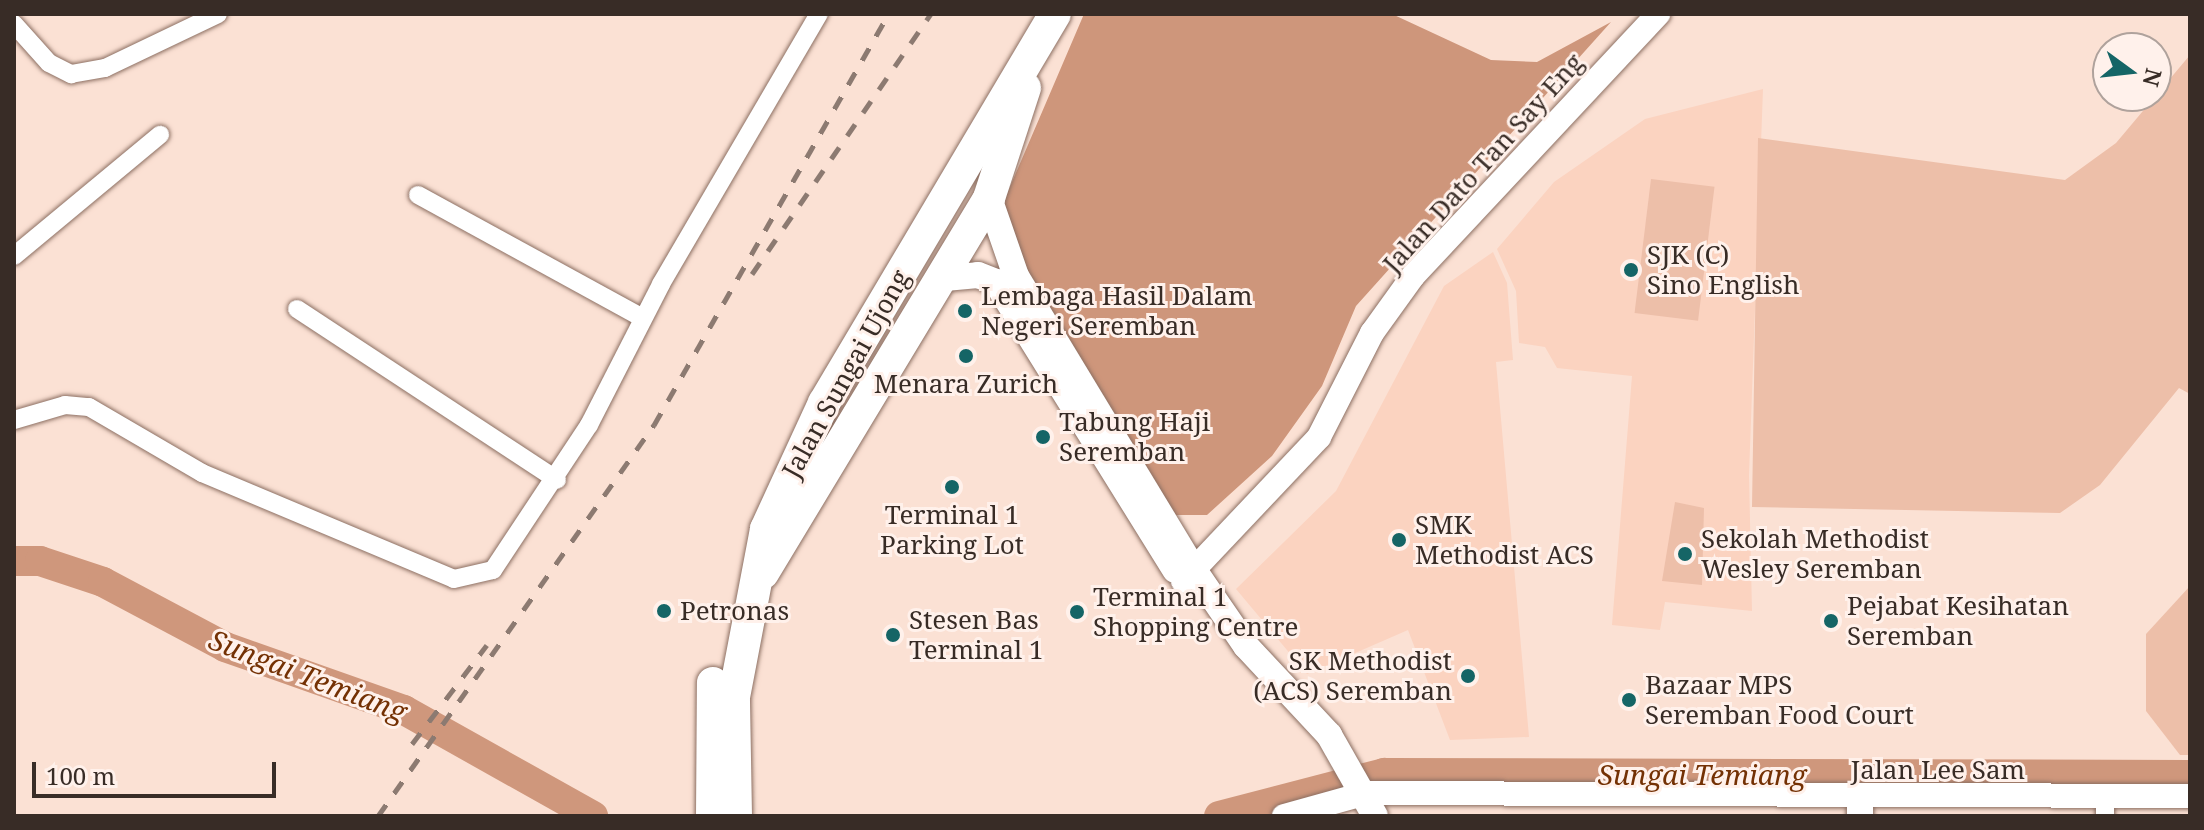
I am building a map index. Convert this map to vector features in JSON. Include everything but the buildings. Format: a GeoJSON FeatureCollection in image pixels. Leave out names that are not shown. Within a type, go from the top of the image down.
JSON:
{"type":"FeatureCollection","features":[{"type":"Feature","properties":{"kind":"highway","name":"Jalan Sungai Ujong"},"geometry":{"type":"LineString","coordinates":[[712,816],[712,692],[748,520],[805,392],[1034,28],[1055,14]]}},
{"type":"Feature","properties":{"kind":"highway","name":"Jalan Sungai Ujong"},"geometry":{"type":"LineString","coordinates":[[736,816],[734,697],[748,595],[766,529],[824,403],[1034,28]]}},
{"type":"Feature","properties":{"kind":"highway"},"geometry":{"type":"LineString","coordinates":[[748,595],[945,278],[989,198],[1034,28]]}},
{"type":"Feature","properties":{"kind":"main road"},"geometry":{"type":"LineString","coordinates":[[989,198],[1002,246],[1036,327],[1188,575],[1336,758],[1359,798]]}},
{"type":"Feature","properties":{"kind":"main road"},"geometry":{"type":"LineString","coordinates":[[945,278],[978,275],[996,282],[1036,327]]}},
{"type":"Feature","properties":{"kind":"street"},"geometry":{"type":"LineString","coordinates":[[14,24],[49,63],[71,74],[105,68],[218,14]]}},
{"type":"Feature","properties":{"kind":"street"},"geometry":{"type":"LineString","coordinates":[[14,420],[65,405],[89,407],[202,473],[454,579],[493,570],[557,480],[643,318],[819,14]]}},
{"type":"Feature","properties":{"kind":"street","name":"Jalan Dato Tan Say Eng"},"geometry":{"type":"LineString","coordinates":[[1188,575],[1319,437],[1372,333],[1413,276],[1658,14]]}},
{"type":"Feature","properties":{"kind":"street"},"geometry":{"type":"LineString","coordinates":[[14,256],[160,135]]}},
{"type":"Feature","properties":{"kind":"street"},"geometry":{"type":"LineString","coordinates":[[418,195],[643,318]]}},
{"type":"Feature","properties":{"kind":"street"},"geometry":{"type":"LineString","coordinates":[[297,309],[557,480]]}},
{"type":"Feature","properties":{"kind":"street","name":"Jalan Lee Sam"},"geometry":{"type":"LineString","coordinates":[[1284,816],[1359,798],[1860,807],[2105,807],[2190,796]]}},
{"type":"Feature","properties":{"kind":"shaded area"},"geometry":{"type":"Polygon","coordinates":[[[1084,14],[1392,14],[1491,60],[1537,62],[1611,22],[1356,306],[1322,386],[1272,456],[1207,515],[1176,515],[999,236],[1000,210],[1084,14]]]}},
{"type":"Feature","properties":{"kind":"shaded area"},"geometry":{"type":"Polygon","coordinates":[[[2190,55],[2190,394],[2179,388],[2100,485],[2060,513],[1752,507],[1758,138],[2065,180],[2116,143],[2142,112],[2172,112],[2172,76],[2190,55]]]}},
{"type":"Feature","properties":{"kind":"shaded area","name":"SJK (C) Sino English"},"geometry":{"type":"Polygon","coordinates":[[[1763,89],[1749,475],[1752,611],[1665,602],[1660,630],[1612,625],[1632,376],[1557,368],[1545,347],[1519,343],[1516,291],[1497,249],[1554,182],[1645,119],[1763,89]]]}},
{"type":"Feature","properties":{"kind":"shaded area"},"geometry":{"type":"Polygon","coordinates":[[[1651,179],[1715,187],[1698,321],[1635,313],[1651,179]]]}},
{"type":"Feature","properties":{"kind":"shaded area","name":"SMK Methodist ACS"},"geometry":{"type":"Polygon","coordinates":[[[1493,252],[1507,283],[1513,360],[1496,362],[1529,737],[1450,740],[1408,630],[1307,674],[1236,589],[1336,491],[1444,286],[1493,252]]]}},
{"type":"Feature","properties":{"kind":"shaded area"},"geometry":{"type":"Polygon","coordinates":[[[1675,502],[1704,508],[1702,585],[1662,581],[1675,502]]]}},
{"type":"Feature","properties":{"kind":"shaded area"},"geometry":{"type":"Polygon","coordinates":[[[2190,586],[2190,755],[2180,755],[2146,711],[2146,634],[2190,586]]]}},
{"type":"Feature","properties":{"kind":"waterway","name":"Sungai Temiang"},"geometry":{"type":"LineString","coordinates":[[14,561],[40,561],[103,582],[225,647],[404,710],[593,816]]}},
{"type":"Feature","properties":{"kind":"waterway","name":"Sungai Temiang"},"geometry":{"type":"LineString","coordinates":[[1219,816],[1384,773],[2190,775]]}},
{"type":"Feature","properties":{"kind":"railway"},"geometry":{"type":"LineString","coordinates":[[378,816],[654,425],[888,14]]}},
{"type":"Feature","properties":{"kind":"railway"},"geometry":{"type":"LineString","coordinates":[[752,274],[931,14]]}},
{"type":"Feature","properties":{"kind":"railway"},"geometry":{"type":"LineString","coordinates":[[412,744],[487,645]]}},
{"type":"Feature","properties":{"kind":"place","name":"SJK (C) Sino English"},"geometry":{"type":"Point","coordinates":[1631,270]}},
{"type":"Feature","properties":{"kind":"place","name":"Lembaga Hasil Dalam Negeri Seremban"},"geometry":{"type":"Point","coordinates":[965,311]}},
{"type":"Feature","properties":{"kind":"place","name":"Menara Zurich"},"geometry":{"type":"Point","coordinates":[966,356]}},
{"type":"Feature","properties":{"kind":"place","name":"Tabung Haji Seremban"},"geometry":{"type":"Point","coordinates":[1043,437]}},
{"type":"Feature","properties":{"kind":"place","name":"Terminal 1 Parking Lot"},"geometry":{"type":"Point","coordinates":[952,487]}},
{"type":"Feature","properties":{"kind":"place","name":"SMK Methodist ACS"},"geometry":{"type":"Point","coordinates":[1399,540]}},
{"type":"Feature","properties":{"kind":"place","name":"Sekolah Methodist Wesley Seremban"},"geometry":{"type":"Point","coordinates":[1685,554]}},
{"type":"Feature","properties":{"kind":"place","name":"Petronas"},"geometry":{"type":"Point","coordinates":[664,611]}},
{"type":"Feature","properties":{"kind":"place","name":"Terminal 1 Shopping Centre"},"geometry":{"type":"Point","coordinates":[1077,612]}},
{"type":"Feature","properties":{"kind":"place","name":"Pejabat Kesihatan Seremban"},"geometry":{"type":"Point","coordinates":[1831,621]}},
{"type":"Feature","properties":{"kind":"place","name":"Stesen Bas Terminal 1"},"geometry":{"type":"Point","coordinates":[893,635]}},
{"type":"Feature","properties":{"kind":"place","name":"SK Methodist (ACS) Seremban"},"geometry":{"type":"Point","coordinates":[1468,676]}},
{"type":"Feature","properties":{"kind":"place","name":"Bazaar MPS Seremban Food Court"},"geometry":{"type":"Point","coordinates":[1629,700]}}]}
